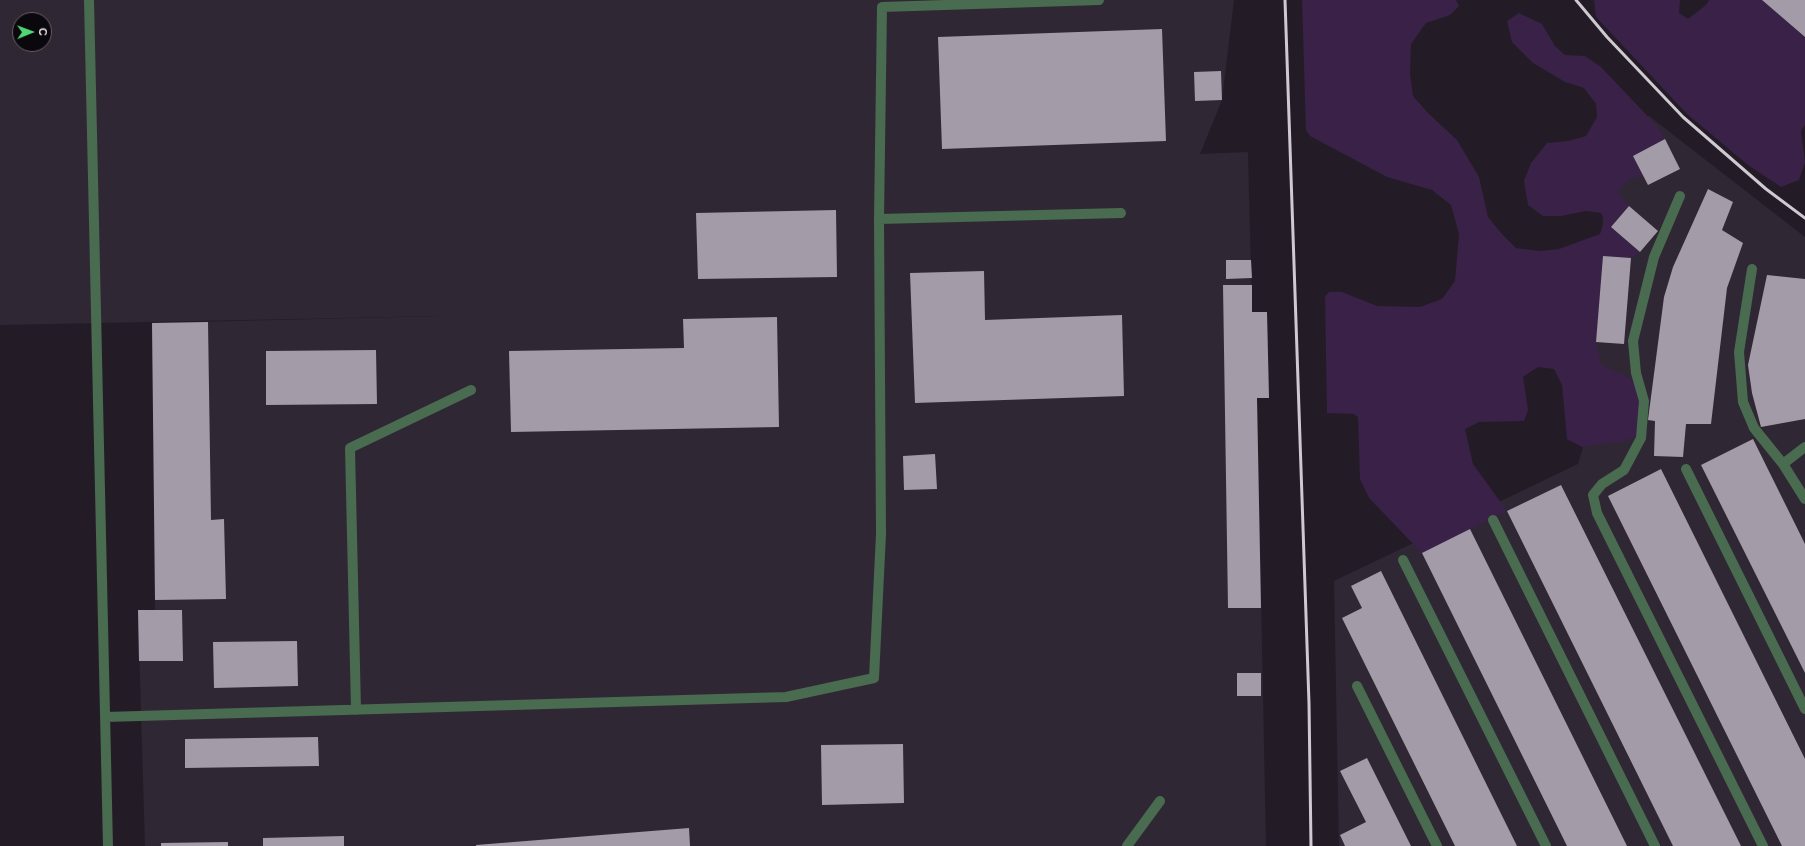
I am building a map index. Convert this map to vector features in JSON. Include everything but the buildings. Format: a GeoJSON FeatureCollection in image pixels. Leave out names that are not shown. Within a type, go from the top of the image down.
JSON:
{"type":"FeatureCollection","features":[{"type":"Feature","properties":{"kind":"street"},"geometry":{"type":"LineString","coordinates":[[89,0],[108,846]]}},
{"type":"Feature","properties":{"kind":"street"},"geometry":{"type":"LineString","coordinates":[[104,716],[786,697],[874,678],[881,534],[879,219],[882,7],[1099,0]]}},
{"type":"Feature","properties":{"kind":"street"},"geometry":{"type":"LineString","coordinates":[[1680,196],[1654,257],[1633,341],[1636,373],[1644,401],[1641,438],[1624,470],[1602,484],[1593,495],[1597,513],[1763,846]]}},
{"type":"Feature","properties":{"kind":"street"},"geometry":{"type":"LineString","coordinates":[[879,219],[1120,213]]}},
{"type":"Feature","properties":{"kind":"street"},"geometry":{"type":"LineString","coordinates":[[1752,269],[1739,352],[1743,402],[1754,428],[1783,464],[1805,499]]}},
{"type":"Feature","properties":{"kind":"street"},"geometry":{"type":"LineString","coordinates":[[356,710],[350,448],[471,390]]}},
{"type":"Feature","properties":{"kind":"street"},"geometry":{"type":"LineString","coordinates":[[1783,464],[1805,448]]}},
{"type":"Feature","properties":{"kind":"street"},"geometry":{"type":"LineString","coordinates":[[1686,469],[1805,709]]}},
{"type":"Feature","properties":{"kind":"street"},"geometry":{"type":"LineString","coordinates":[[1493,520],[1655,846]]}},
{"type":"Feature","properties":{"kind":"street"},"geometry":{"type":"LineString","coordinates":[[1403,560],[1546,846]]}},
{"type":"Feature","properties":{"kind":"street"},"geometry":{"type":"LineString","coordinates":[[1357,686],[1437,846]]}},
{"type":"Feature","properties":{"kind":"street"},"geometry":{"type":"LineString","coordinates":[[1127,846],[1160,801]]}},
{"type":"Feature","properties":{"kind":"shaded area"},"geometry":{"type":"Polygon","coordinates":[[[0,0],[1234,0],[1222,100],[1200,154],[1248,152],[1252,312],[1267,312],[1269,398],[1257,398],[1266,846],[145,846],[138,610],[155,610],[152,323],[440,316],[0,325],[0,0]]]}},
{"type":"Feature","properties":{"kind":"shaded area"},"geometry":{"type":"Polygon","coordinates":[[[1302,0],[1456,0],[1459,6],[1450,15],[1426,23],[1411,44],[1410,74],[1413,96],[1428,113],[1457,140],[1479,177],[1488,217],[1516,248],[1540,251],[1559,249],[1600,234],[1604,221],[1601,213],[1586,211],[1561,216],[1543,216],[1528,205],[1524,181],[1531,163],[1547,143],[1568,141],[1586,136],[1597,117],[1596,104],[1584,88],[1565,82],[1533,63],[1512,42],[1507,21],[1519,13],[1542,24],[1555,46],[1565,55],[1585,56],[1601,67],[1657,126],[1665,139],[1633,156],[1643,176],[1629,179],[1617,192],[1629,206],[1611,227],[1640,252],[1631,258],[1603,256],[1596,342],[1601,365],[1623,374],[1634,382],[1639,402],[1637,436],[1625,441],[1582,447],[1567,439],[1562,385],[1554,369],[1538,367],[1523,377],[1528,410],[1524,421],[1479,422],[1465,429],[1473,464],[1507,511],[1422,553],[1369,498],[1360,479],[1358,417],[1354,414],[1327,413],[1325,297],[1329,292],[1342,292],[1377,306],[1420,307],[1442,299],[1455,281],[1459,234],[1451,205],[1432,190],[1387,177],[1310,136],[1306,130],[1302,0]]]}},
{"type":"Feature","properties":{"kind":"shaded area"},"geometry":{"type":"Polygon","coordinates":[[[1594,0],[1680,0],[1679,13],[1688,19],[1706,5],[1709,0],[1762,0],[1805,37],[1805,125],[1801,131],[1805,162],[1799,180],[1781,187],[1748,165],[1687,114],[1596,17],[1594,0]]]}},
{"type":"Feature","properties":{"kind":"shaded area"},"geometry":{"type":"Polygon","coordinates":[[[1649,116],[1805,237],[1805,846],[1339,846],[1334,581],[1578,464],[1588,430],[1609,133],[1649,116]]]}},
{"type":"Feature","properties":{"kind":"railway"},"geometry":{"type":"LineString","coordinates":[[1285,0],[1309,703],[1311,846]]}},
{"type":"Feature","properties":{"kind":"railway"},"geometry":{"type":"LineString","coordinates":[[1576,0],[1607,37],[1683,117],[1766,189],[1805,218]]}}]}
